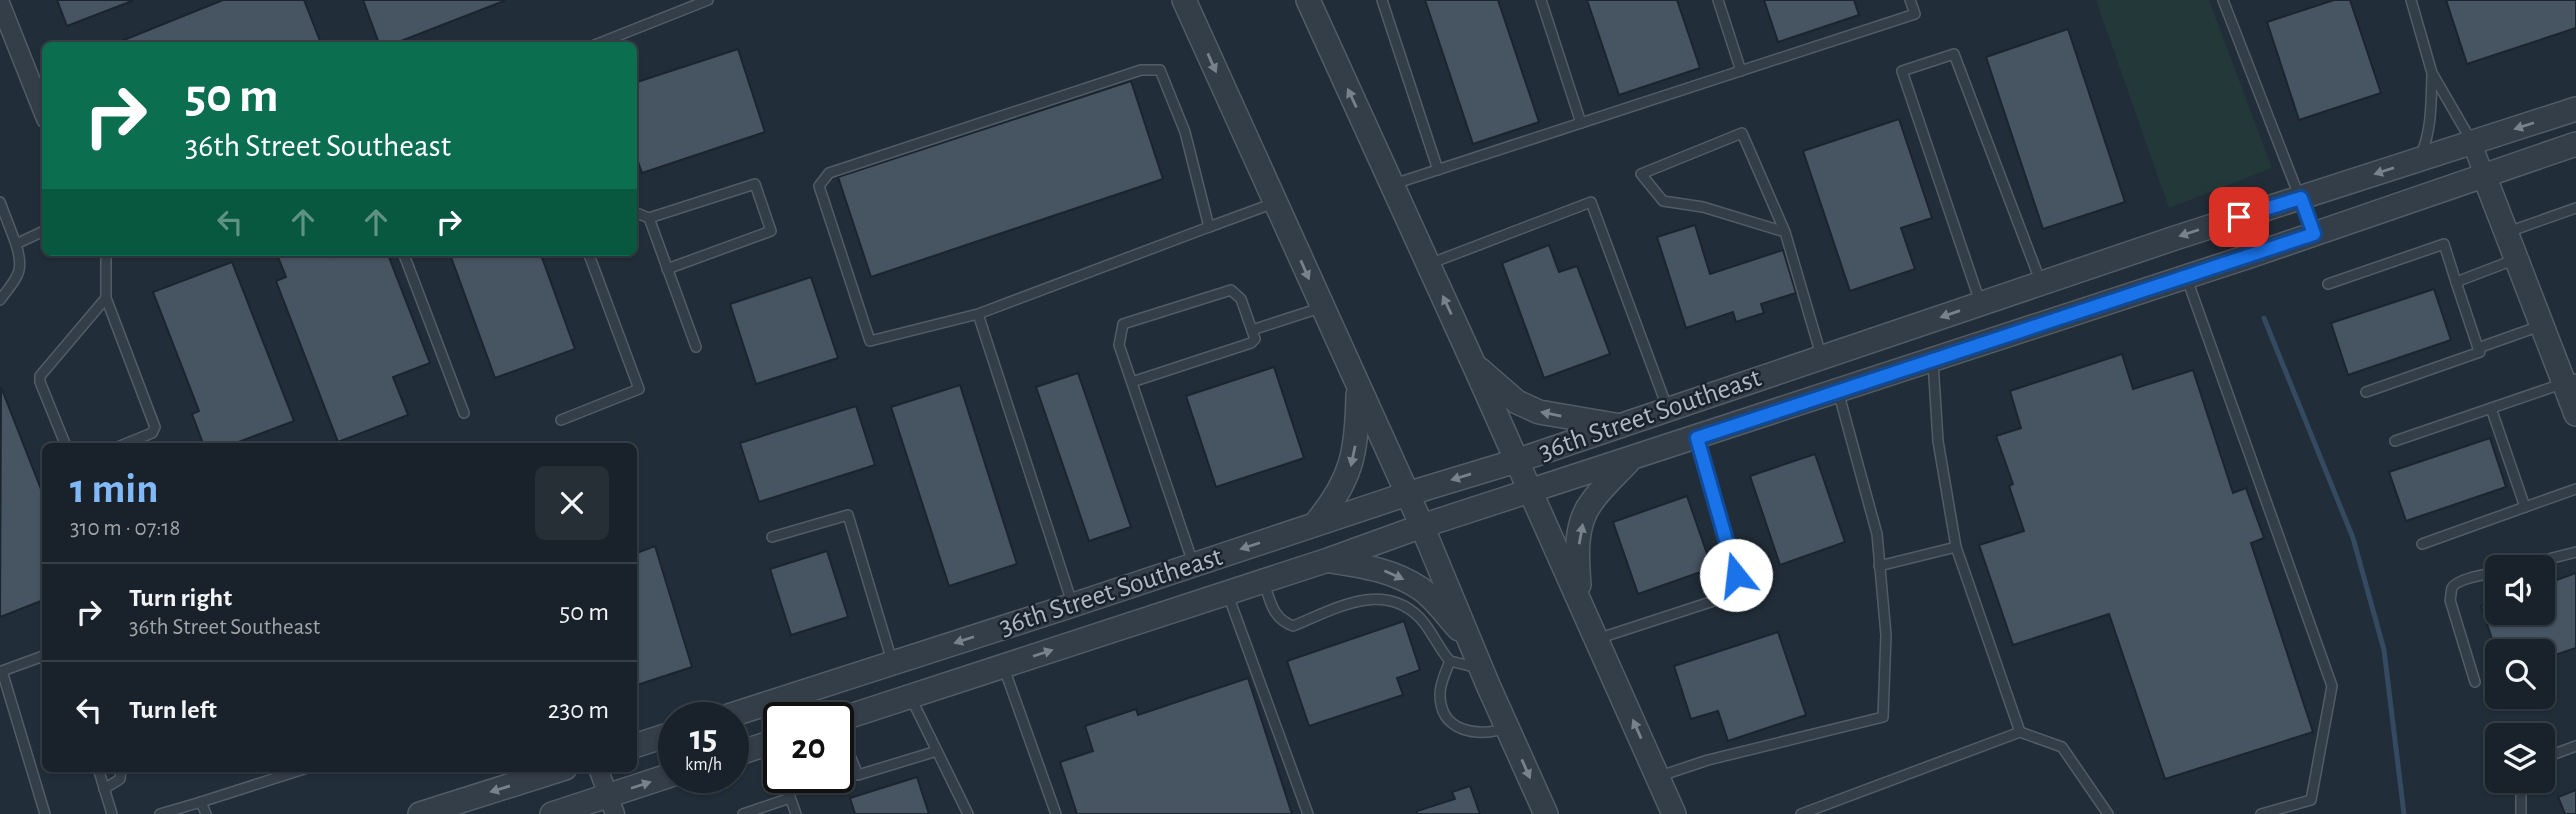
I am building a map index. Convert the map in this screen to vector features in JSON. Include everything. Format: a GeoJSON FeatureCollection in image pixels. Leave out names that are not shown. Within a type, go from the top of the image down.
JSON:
{"type":"FeatureCollection","features":[{"type":"Feature","properties":{"kind":"street"},"geometry":{"type":"LineString","coordinates":[[1184,0],[1422,526],[1546,814]]}},
{"type":"Feature","properties":{"kind":"street"},"geometry":{"type":"LineString","coordinates":[[1308,0],[1581,602],[1674,814]]}},
{"type":"Feature","properties":{"kind":"street"},"geometry":{"type":"LineString","coordinates":[[0,3],[42,109]]}},
{"type":"Feature","properties":{"kind":"street","name":"36th Street Southeast"},"geometry":{"type":"LineString","coordinates":[[749,709],[1407,494],[1516,461],[1980,303],[2576,109]]}},
{"type":"Feature","properties":{"kind":"street"},"geometry":{"type":"LineString","coordinates":[[2472,143],[2542,325],[2570,381],[2576,414]]}},
{"type":"Feature","properties":{"kind":"street","name":"36th Street Southeast"},"geometry":{"type":"LineString","coordinates":[[854,715],[2314,234],[2576,144]]}},
{"type":"Feature","properties":{"kind":"street"},"geometry":{"type":"LineString","coordinates":[[1475,367],[1517,402],[1539,412],[1618,426]]}},
{"type":"Feature","properties":{"kind":"street"},"geometry":{"type":"LineString","coordinates":[[1315,524],[1335,500],[1350,471],[1358,432],[1359,389]]}},
{"type":"Feature","properties":{"kind":"street"},"geometry":{"type":"LineString","coordinates":[[1581,602],[1577,558],[1581,527],[1589,505],[1630,460]]}},
{"type":"Feature","properties":{"kind":"street"},"geometry":{"type":"LineString","coordinates":[[1328,560],[1384,570],[1423,590],[1469,639]]}},
{"type":"Feature","properties":{"kind":"street"},"geometry":{"type":"LineString","coordinates":[[637,745],[658,738]]}},
{"type":"Feature","properties":{"kind":"street"},"geometry":{"type":"LineString","coordinates":[[420,814],[552,772]]}},
{"type":"Feature","properties":{"kind":"street"},"geometry":{"type":"LineString","coordinates":[[599,772],[611,805]]}},
{"type":"Feature","properties":{"kind":"street"},"geometry":{"type":"LineString","coordinates":[[552,814],[611,805],[658,782]]}},
{"type":"Feature","properties":{"kind":"lane"},"geometry":{"type":"LineString","coordinates":[[603,42],[708,0]]}},
{"type":"Feature","properties":{"kind":"lane"},"geometry":{"type":"LineString","coordinates":[[1382,0],[1438,170]]}},
{"type":"Feature","properties":{"kind":"lane"},"geometry":{"type":"LineString","coordinates":[[1541,0],[1581,123]]}},
{"type":"Feature","properties":{"kind":"lane"},"geometry":{"type":"LineString","coordinates":[[1718,0],[1741,71]]}},
{"type":"Feature","properties":{"kind":"lane"},"geometry":{"type":"LineString","coordinates":[[1392,185],[1915,14],[1910,0]]}},
{"type":"Feature","properties":{"kind":"lane"},"geometry":{"type":"LineString","coordinates":[[2223,0],[2314,234]]}},
{"type":"Feature","properties":{"kind":"lane"},"geometry":{"type":"LineString","coordinates":[[2411,0],[2432,74],[2472,143]]}},
{"type":"Feature","properties":{"kind":"lane"},"geometry":{"type":"LineString","coordinates":[[1980,303],[1902,71],[1954,54],[2041,283]]}},
{"type":"Feature","properties":{"kind":"lane"},"geometry":{"type":"LineString","coordinates":[[1209,227],[1185,132],[1160,70],[1141,69],[829,173],[819,186],[870,341],[978,314],[1275,203]]}},
{"type":"Feature","properties":{"kind":"lane"},"geometry":{"type":"LineString","coordinates":[[2419,160],[2425,145],[2431,107],[2432,74]]}},
{"type":"Feature","properties":{"kind":"lane"},"geometry":{"type":"LineString","coordinates":[[1785,232],[1703,207],[1663,201],[1641,174],[1742,133],[1785,232],[1822,357]]}},
{"type":"Feature","properties":{"kind":"lane"},"geometry":{"type":"LineString","coordinates":[[637,213],[649,218],[755,184],[771,231],[667,269]]}},
{"type":"Feature","properties":{"kind":"lane"},"geometry":{"type":"LineString","coordinates":[[0,202],[21,262],[18,275],[0,300]]}},
{"type":"Feature","properties":{"kind":"lane"},"geometry":{"type":"LineString","coordinates":[[1429,264],[1591,202],[1668,409]]}},
{"type":"Feature","properties":{"kind":"lane"},"geometry":{"type":"LineString","coordinates":[[2506,232],[2576,208]]}},
{"type":"Feature","properties":{"kind":"lane"},"geometry":{"type":"LineString","coordinates":[[649,218],[695,347]]}},
{"type":"Feature","properties":{"kind":"lane"},"geometry":{"type":"LineString","coordinates":[[16,244],[42,232]]}},
{"type":"Feature","properties":{"kind":"lane"},"geometry":{"type":"LineString","coordinates":[[2328,284],[2444,244],[2480,352],[2366,392]]}},
{"type":"Feature","properties":{"kind":"lane"},"geometry":{"type":"LineString","coordinates":[[106,256],[106,298],[155,427],[152,433],[127,443]]}},
{"type":"Feature","properties":{"kind":"lane"},"geometry":{"type":"LineString","coordinates":[[405,256],[464,412]]}},
{"type":"Feature","properties":{"kind":"lane"},"geometry":{"type":"LineString","coordinates":[[561,420],[639,389],[589,256]]}},
{"type":"Feature","properties":{"kind":"lane"},"geometry":{"type":"LineString","coordinates":[[2456,282],[2516,259]]}},
{"type":"Feature","properties":{"kind":"lane"},"geometry":{"type":"LineString","coordinates":[[2186,276],[2332,686],[2311,800],[2261,814]]}},
{"type":"Feature","properties":{"kind":"lane"},"geometry":{"type":"LineString","coordinates":[[1132,382],[1251,343],[1255,339],[1241,299],[1231,290],[1123,324],[1119,345],[1194,565]]}},
{"type":"Feature","properties":{"kind":"lane"},"geometry":{"type":"LineString","coordinates":[[65,443],[40,376],[106,298]]}},
{"type":"Feature","properties":{"kind":"lane"},"geometry":{"type":"LineString","coordinates":[[1252,330],[1322,307]]}},
{"type":"Feature","properties":{"kind":"lane"},"geometry":{"type":"LineString","coordinates":[[978,314],[1073,605]]}},
{"type":"Feature","properties":{"kind":"lane"},"geometry":{"type":"LineString","coordinates":[[2478,348],[2542,325]]}},
{"type":"Feature","properties":{"kind":"lane"},"geometry":{"type":"LineString","coordinates":[[1933,360],[1938,441],[1956,547],[2020,732]]}},
{"type":"Feature","properties":{"kind":"lane"},"geometry":{"type":"LineString","coordinates":[[2395,442],[2570,381]]}},
{"type":"Feature","properties":{"kind":"lane"},"geometry":{"type":"LineString","coordinates":[[1658,777],[1708,760],[1882,717],[1886,635],[1877,534],[1838,391]]}},
{"type":"Feature","properties":{"kind":"lane"},"geometry":{"type":"LineString","coordinates":[[2491,408],[2525,508]]}},
{"type":"Feature","properties":{"kind":"lane"},"geometry":{"type":"LineString","coordinates":[[1597,639],[1732,595],[1736,575],[1697,438]]}},
{"type":"Feature","properties":{"kind":"lane"},"geometry":{"type":"LineString","coordinates":[[2422,544],[2576,489]]}},
{"type":"Feature","properties":{"kind":"lane"},"geometry":{"type":"LineString","coordinates":[[772,537],[848,515],[892,663]]}},
{"type":"Feature","properties":{"kind":"lane"},"geometry":{"type":"LineString","coordinates":[[1880,566],[1956,547]]}},
{"type":"Feature","properties":{"kind":"lane"},"geometry":{"type":"LineString","coordinates":[[2555,557],[2576,552]]}},
{"type":"Feature","properties":{"kind":"lane"},"geometry":{"type":"LineString","coordinates":[[2475,682],[2451,600],[2451,589],[2464,580],[2485,575]]}},
{"type":"Feature","properties":{"kind":"lane"},"geometry":{"type":"LineString","coordinates":[[1264,581],[1277,617],[1293,626],[1350,603],[1386,598],[1404,605],[1418,616],[1450,662],[1470,666],[1479,662]]}},
{"type":"Feature","properties":{"kind":"lane"},"geometry":{"type":"LineString","coordinates":[[1227,593],[1308,814]]}},
{"type":"Feature","properties":{"kind":"lane"},"geometry":{"type":"LineString","coordinates":[[42,656],[2,671],[45,814]]}},
{"type":"Feature","properties":{"kind":"lane"},"geometry":{"type":"LineString","coordinates":[[1450,662],[1440,691],[1449,721],[1474,733],[1490,733],[1508,728]]}},
{"type":"Feature","properties":{"kind":"lane"},"geometry":{"type":"LineString","coordinates":[[1004,666],[1056,814]]}},
{"type":"Feature","properties":{"kind":"lane"},"geometry":{"type":"LineString","coordinates":[[910,697],[968,814]]}},
{"type":"Feature","properties":{"kind":"lane"},"geometry":{"type":"LineString","coordinates":[[1801,814],[2020,732],[2062,747],[2108,814]]}},
{"type":"Feature","properties":{"kind":"lane"},"geometry":{"type":"LineString","coordinates":[[2555,754],[2576,746]]}},
{"type":"Feature","properties":{"kind":"lane"},"geometry":{"type":"LineString","coordinates":[[854,765],[858,775],[937,751]]}},
{"type":"Feature","properties":{"kind":"lane"},"geometry":{"type":"LineString","coordinates":[[99,772],[112,814]]}},
{"type":"Feature","properties":{"kind":"lane"},"geometry":{"type":"LineString","coordinates":[[104,789],[120,779],[121,772]]}},
{"type":"Feature","properties":{"kind":"lane"},"geometry":{"type":"LineString","coordinates":[[160,814],[295,772]]}},
{"type":"Feature","properties":{"kind":"lane"},"geometry":{"type":"LineString","coordinates":[[788,793],[796,814]]}},
{"type":"Feature","properties":{"kind":"lane"},"geometry":{"type":"LineString","coordinates":[[2521,793],[2521,814]]}},
{"type":"Feature","properties":{"kind":"lane"},"geometry":{"type":"LineString","coordinates":[[743,814],[790,799]]}},
{"type":"Feature","properties":{"kind":"lane"},"geometry":{"type":"LineString","coordinates":[[201,802],[206,814]]}},
{"type":"Feature","properties":{"kind":"green space"},"geometry":{"type":"Polygon","coordinates":[[[2096,0],[2209,0],[2272,168],[2169,208],[2096,0]]]}},
{"type":"Feature","properties":{"kind":"building"},"geometry":{"type":"Polygon","coordinates":[[[57,0],[132,0],[132,1],[67,26],[57,0]]]}},
{"type":"Feature","properties":{"kind":"building"},"geometry":{"type":"Polygon","coordinates":[[[223,0],[304,0],[320,42],[119,42],[223,0]]]}},
{"type":"Feature","properties":{"kind":"building"},"geometry":{"type":"Polygon","coordinates":[[[363,0],[504,0],[398,42],[379,42],[363,0]]]}},
{"type":"Feature","properties":{"kind":"building"},"geometry":{"type":"Polygon","coordinates":[[[1425,0],[1498,0],[1539,122],[1473,144],[1425,0]]]}},
{"type":"Feature","properties":{"kind":"building"},"geometry":{"type":"Polygon","coordinates":[[[1587,0],[1677,0],[1700,68],[1619,95],[1587,0]]]}},
{"type":"Feature","properties":{"kind":"building"},"geometry":{"type":"Polygon","coordinates":[[[1764,0],[1854,0],[1859,15],[1778,42],[1764,0]]]}},
{"type":"Feature","properties":{"kind":"building"},"geometry":{"type":"Polygon","coordinates":[[[2334,0],[2350,0],[2381,93],[2299,120],[2267,22],[2334,0]]]}},
{"type":"Feature","properties":{"kind":"building"},"geometry":{"type":"Polygon","coordinates":[[[2446,0],[2576,0],[2576,28],[2467,64],[2446,0]]]}},
{"type":"Feature","properties":{"kind":"building"},"geometry":{"type":"Polygon","coordinates":[[[2068,29],[2125,202],[2043,229],[1986,57],[2068,29]]]}},
{"type":"Feature","properties":{"kind":"building"},"geometry":{"type":"Polygon","coordinates":[[[738,49],[765,132],[642,173],[637,159],[637,82],[738,49]]]}},
{"type":"Feature","properties":{"kind":"building"},"geometry":{"type":"Polygon","coordinates":[[[1131,81],[1163,179],[871,277],[838,177],[1131,81]]]}},
{"type":"Feature","properties":{"kind":"building"},"geometry":{"type":"Polygon","coordinates":[[[1899,119],[1932,218],[1901,228],[1915,269],[1850,291],[1803,151],[1899,119]]]}},
{"type":"Feature","properties":{"kind":"building"},"geometry":{"type":"Polygon","coordinates":[[[1695,225],[1710,274],[1783,250],[1796,293],[1761,304],[1764,313],[1736,322],[1733,312],[1686,328],[1657,237],[1695,225]]]}},
{"type":"Feature","properties":{"kind":"building"},"geometry":{"type":"Polygon","coordinates":[[[1549,245],[1559,272],[1577,266],[1610,354],[1544,378],[1502,263],[1549,245]]]}},
{"type":"Feature","properties":{"kind":"building"},"geometry":{"type":"Polygon","coordinates":[[[278,256],[389,256],[430,363],[393,377],[408,415],[338,442],[276,281],[286,277],[278,256]]]}},
{"type":"Feature","properties":{"kind":"building"},"geometry":{"type":"Polygon","coordinates":[[[541,256],[575,349],[495,378],[451,257],[541,256]]]}},
{"type":"Feature","properties":{"kind":"building"},"geometry":{"type":"Polygon","coordinates":[[[232,262],[294,421],[236,443],[203,443],[192,414],[199,411],[153,292],[232,262]]]}},
{"type":"Feature","properties":{"kind":"building"},"geometry":{"type":"Polygon","coordinates":[[[811,277],[838,358],[756,384],[730,304],[811,277]]]}},
{"type":"Feature","properties":{"kind":"building"},"geometry":{"type":"Polygon","coordinates":[[[2434,289],[2451,340],[2348,375],[2331,323],[2434,289]]]}},
{"type":"Feature","properties":{"kind":"building"},"geometry":{"type":"Polygon","coordinates":[[[2122,354],[2133,389],[2193,370],[2233,493],[2246,488],[2264,538],[2251,543],[2313,732],[2165,779],[2109,614],[2013,645],[1979,545],[2024,531],[2009,486],[2013,484],[1996,436],[2021,428],[2010,391],[2122,354]]]}},
{"type":"Feature","properties":{"kind":"building"},"geometry":{"type":"Polygon","coordinates":[[[1274,367],[1304,458],[1216,487],[1186,396],[1274,367]]]}},
{"type":"Feature","properties":{"kind":"building"},"geometry":{"type":"Polygon","coordinates":[[[1078,373],[1131,527],[1089,541],[1036,387],[1078,373]]]}},
{"type":"Feature","properties":{"kind":"building"},"geometry":{"type":"Polygon","coordinates":[[[960,385],[1017,564],[949,586],[891,407],[960,385]]]}},
{"type":"Feature","properties":{"kind":"building"},"geometry":{"type":"Polygon","coordinates":[[[1,387],[42,492],[42,601],[0,617],[1,387]]]}},
{"type":"Feature","properties":{"kind":"building"},"geometry":{"type":"Polygon","coordinates":[[[856,406],[875,465],[759,502],[740,443],[856,406]]]}},
{"type":"Feature","properties":{"kind":"building"},"geometry":{"type":"Polygon","coordinates":[[[2490,438],[2506,487],[2406,521],[2389,472],[2490,438]]]}},
{"type":"Feature","properties":{"kind":"building"},"geometry":{"type":"Polygon","coordinates":[[[1815,454],[1845,542],[1780,565],[1750,476],[1815,454]]]}},
{"type":"Feature","properties":{"kind":"building"},"geometry":{"type":"Polygon","coordinates":[[[1687,496],[1712,568],[1638,594],[1613,522],[1687,496]]]}},
{"type":"Feature","properties":{"kind":"building"},"geometry":{"type":"Polygon","coordinates":[[[655,546],[692,667],[637,685],[637,553],[655,546]]]}},
{"type":"Feature","properties":{"kind":"building"},"geometry":{"type":"Polygon","coordinates":[[[827,551],[848,617],[791,635],[770,569],[827,551]]]}},
{"type":"Feature","properties":{"kind":"building"},"geometry":{"type":"Polygon","coordinates":[[[2576,573],[2576,648],[2555,655],[2555,639],[2492,639],[2487,625],[2555,625],[2555,581],[2576,573]]]}},
{"type":"Feature","properties":{"kind":"building"},"geometry":{"type":"Polygon","coordinates":[[[1404,621],[1420,670],[1397,678],[1403,695],[1309,726],[1287,661],[1404,621]]]}},
{"type":"Feature","properties":{"kind":"building"},"geometry":{"type":"Polygon","coordinates":[[[1778,632],[1806,715],[1728,741],[1718,711],[1691,719],[1674,666],[1778,632]]]}},
{"type":"Feature","properties":{"kind":"building"},"geometry":{"type":"Polygon","coordinates":[[[1248,678],[1292,814],[1077,814],[1060,762],[1093,751],[1085,726],[1136,709],[1138,715],[1248,678]]]}},
{"type":"Feature","properties":{"kind":"building"},"geometry":{"type":"Polygon","coordinates":[[[917,777],[929,814],[855,814],[850,798],[917,777]]]}},
{"type":"Feature","properties":{"kind":"building"},"geometry":{"type":"Polygon","coordinates":[[[1470,786],[1480,814],[1417,814],[1417,811],[1455,799],[1452,792],[1470,786]]]}},
{"type":"Feature","properties":{"kind":"building"},"geometry":{"type":"Polygon","coordinates":[[[2576,790],[2576,814],[2565,814],[2558,797],[2576,790]]]}},
{"type":"Feature","properties":{"kind":"waterway"},"geometry":{"type":"LineString","coordinates":[[2264,318],[2353,538],[2384,650],[2404,814]]}},
{"type":"Feature","properties":{"kind":"route"},"geometry":{"type":"LineString","coordinates":[[1736,575],[1697,438],[2314,234],[2301,198],[2239,217]]}}]}
